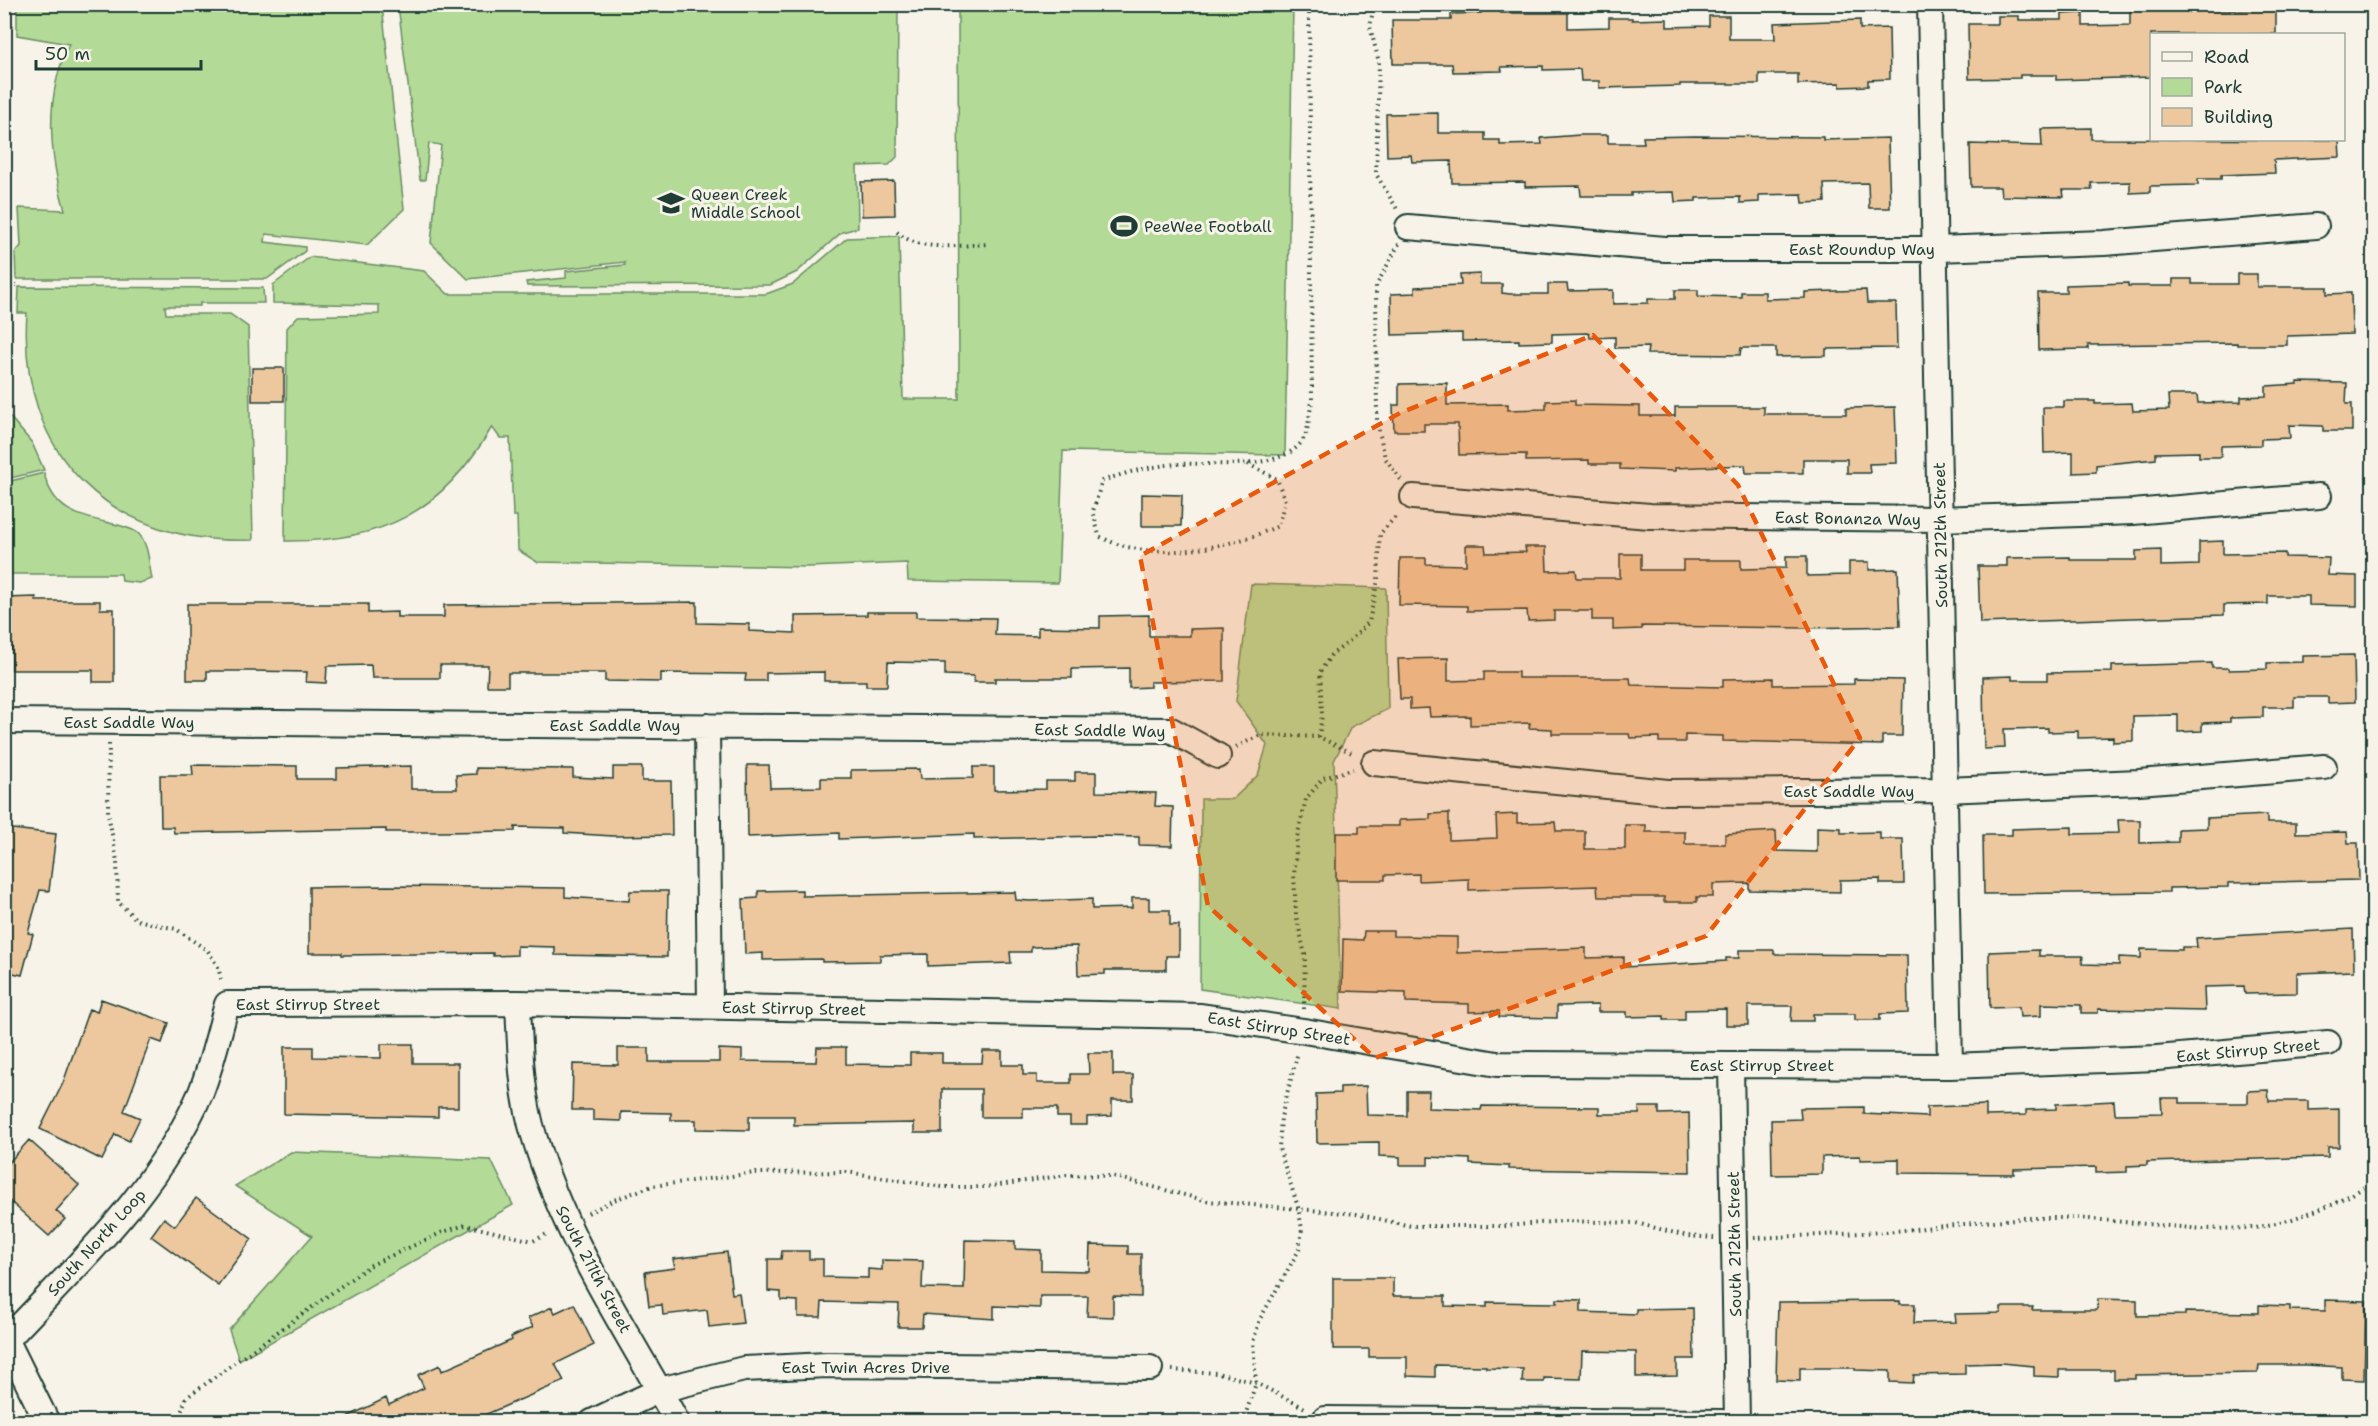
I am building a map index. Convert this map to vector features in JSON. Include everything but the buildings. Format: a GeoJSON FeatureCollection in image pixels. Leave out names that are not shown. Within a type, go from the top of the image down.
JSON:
{"type":"FeatureCollection","features":[{"type":"Feature","properties":{"kind":"street","name":"South 212th Street"},"geometry":{"type":"LineString","coordinates":[[1930,4],[1950,1066]]}},
{"type":"Feature","properties":{"kind":"street","name":"East Roundup Way"},"geometry":{"type":"LineString","coordinates":[[1408,227],[1665,249],[1936,249],[2104,243],[2316,226]]}},
{"type":"Feature","properties":{"kind":"street","name":"East Bonanza Way"},"geometry":{"type":"LineString","coordinates":[[1413,497],[1650,516],[1940,519],[2133,512],[2319,496]]}},
{"type":"Feature","properties":{"kind":"street","name":"East Saddle Way"},"geometry":{"type":"LineString","coordinates":[[4,721],[1171,730],[1218,756]]}},
{"type":"Feature","properties":{"kind":"street"},"geometry":{"type":"LineString","coordinates":[[707,726],[710,1006]]}},
{"type":"Feature","properties":{"kind":"street","name":"East Saddle Way"},"geometry":{"type":"LineString","coordinates":[[1374,763],[1668,792],[1945,790],[2139,782],[2324,767]]}},
{"type":"Feature","properties":{"kind":"street","name":"East Stirrup Street"},"geometry":{"type":"LineString","coordinates":[[227,1004],[518,1003],[1201,1016],[1304,1030],[1497,1064],[1950,1066],[2157,1058],[2328,1043]]}},
{"type":"Feature","properties":{"kind":"street","name":"South 211th Street"},"geometry":{"type":"LineString","coordinates":[[518,1003],[521,1070],[534,1138],[567,1225],[677,1422]]}},
{"type":"Feature","properties":{"kind":"street","name":"South North Loop"},"geometry":{"type":"LineString","coordinates":[[6,1339],[137,1200],[173,1146],[201,1091],[227,1004]]}},
{"type":"Feature","properties":{"kind":"street","name":"South 212th Street"},"geometry":{"type":"LineString","coordinates":[[1731,1066],[1737,1422]]}},
{"type":"Feature","properties":{"kind":"street"},"geometry":{"type":"LineString","coordinates":[[6,1339],[47,1422]]}},
{"type":"Feature","properties":{"kind":"street","name":"East Twin Acres Drive"},"geometry":{"type":"LineString","coordinates":[[592,1422],[660,1390],[744,1369],[827,1365],[1150,1368]]}},
{"type":"Feature","properties":{"kind":"street"},"geometry":{"type":"LineString","coordinates":[[1325,1419],[1722,1422]]}},
{"type":"Feature","properties":{"kind":"path"},"geometry":{"type":"LineString","coordinates":[[1248,464],[1277,479],[1285,501],[1278,526],[1251,538],[1155,552],[1117,546],[1099,536],[1093,511],[1102,482],[1132,470],[1166,466],[1248,464],[1285,455],[1304,439],[1312,402],[1309,4]]}},
{"type":"Feature","properties":{"kind":"path"},"geometry":{"type":"LineString","coordinates":[[1319,737],[1322,715],[1320,672],[1330,655],[1350,641],[1369,622],[1378,579],[1380,534],[1413,497],[1385,458],[1377,422],[1376,286],[1408,227],[1376,174],[1379,62],[1370,27],[1374,4]]}},
{"type":"Feature","properties":{"kind":"path"},"geometry":{"type":"LineString","coordinates":[[897,232],[907,241],[927,245],[989,244]]}},
{"type":"Feature","properties":{"kind":"path"},"geometry":{"type":"LineString","coordinates":[[4,284],[17,285]]}},
{"type":"Feature","properties":{"kind":"path"},"geometry":{"type":"LineString","coordinates":[[1218,756],[1261,735],[1319,737],[1374,763]]}},
{"type":"Feature","properties":{"kind":"path"},"geometry":{"type":"LineString","coordinates":[[110,736],[108,813],[117,861],[118,902],[137,920],[176,929],[208,951],[218,967],[227,1004]]}},
{"type":"Feature","properties":{"kind":"path"},"geometry":{"type":"LineString","coordinates":[[1242,1422],[1256,1383],[1253,1342],[1260,1319],[1272,1294],[1299,1251],[1302,1229],[1298,1208],[1279,1148],[1281,1117],[1304,1030],[1305,955],[1296,914],[1294,875],[1297,837],[1306,799],[1323,778],[1374,763]]}},
{"type":"Feature","properties":{"kind":"path"},"geometry":{"type":"LineString","coordinates":[[178,1422],[186,1398],[369,1266],[443,1232],[465,1225],[533,1241],[614,1200],[652,1186],[791,1171],[847,1172],[942,1187],[985,1187],[1067,1175],[1111,1176],[1208,1201],[1356,1214],[1412,1226],[1506,1226],[1563,1221],[1636,1223],[1687,1236],[1733,1240],[1793,1234],[1885,1232],[2024,1218],[2079,1218],[2203,1229],[2256,1227],[2292,1220],[2334,1204],[2373,1182]]}},
{"type":"Feature","properties":{"kind":"path"},"geometry":{"type":"LineString","coordinates":[[1150,1368],[1216,1373],[1256,1383],[1325,1419]]}},
{"type":"Feature","properties":{"kind":"highlighted area"},"geometry":{"type":"Polygon","coordinates":[[[1593,335],[1738,485],[1860,738],[1706,936],[1375,1058],[1208,906],[1140,556],[1400,413],[1593,335]]]}},
{"type":"Feature","properties":{"kind":"green space"},"geometry":{"type":"Polygon","coordinates":[[[17,5],[382,5],[404,209],[367,245],[266,234],[265,242],[305,247],[305,251],[267,279],[16,279],[15,253],[21,246],[19,208],[65,210],[55,169],[52,127],[56,85],[69,44],[17,35],[17,5]]]}},
{"type":"Feature","properties":{"kind":"green space"},"geometry":{"type":"Polygon","coordinates":[[[398,5],[898,5],[897,157],[889,165],[857,166],[858,228],[842,232],[797,272],[770,285],[527,286],[526,282],[566,278],[566,271],[625,265],[625,262],[468,279],[431,243],[441,145],[429,143],[425,180],[420,180],[398,5]]]}},
{"type":"Feature","properties":{"kind":"green space"},"geometry":{"type":"Polygon","coordinates":[[[958,5],[1293,5],[1285,455],[1063,451],[1058,583],[908,581],[907,563],[809,567],[537,562],[518,550],[517,516],[513,516],[510,438],[500,438],[492,427],[452,481],[430,501],[406,517],[352,536],[285,541],[287,328],[298,316],[379,314],[379,305],[273,303],[273,285],[310,257],[424,271],[448,294],[766,294],[793,284],[847,238],[899,236],[903,399],[959,399],[958,5]]]}},
{"type":"Feature","properties":{"kind":"green space"},"geometry":{"type":"Polygon","coordinates":[[[19,287],[263,288],[264,303],[200,303],[200,306],[165,306],[166,314],[230,314],[248,327],[253,540],[202,538],[157,527],[117,509],[83,482],[57,449],[38,410],[28,364],[27,313],[18,313],[19,287]]]}},
{"type":"Feature","properties":{"kind":"green space"},"geometry":{"type":"Polygon","coordinates":[[[4,410],[32,443],[44,470],[6,479],[6,482],[44,473],[55,497],[71,511],[137,532],[147,550],[152,579],[139,583],[122,581],[121,574],[5,574],[4,410]]]}},
{"type":"Feature","properties":{"kind":"green space"},"geometry":{"type":"Polygon","coordinates":[[[1251,584],[1386,588],[1388,709],[1351,727],[1334,761],[1341,1009],[1200,989],[1201,799],[1233,799],[1258,775],[1267,745],[1236,701],[1251,584]]]}},
{"type":"Feature","properties":{"kind":"green space"},"geometry":{"type":"Polygon","coordinates":[[[291,1152],[491,1160],[513,1205],[239,1360],[229,1330],[312,1236],[235,1186],[291,1152]]]}},
{"type":"Feature","properties":{"kind":"place","name":"Queen Creek Middle School"},"geometry":{"type":"Point","coordinates":[671,203]}},
{"type":"Feature","properties":{"kind":"place","name":"PeeWee Football"},"geometry":{"type":"Point","coordinates":[1124,226]}}]}
